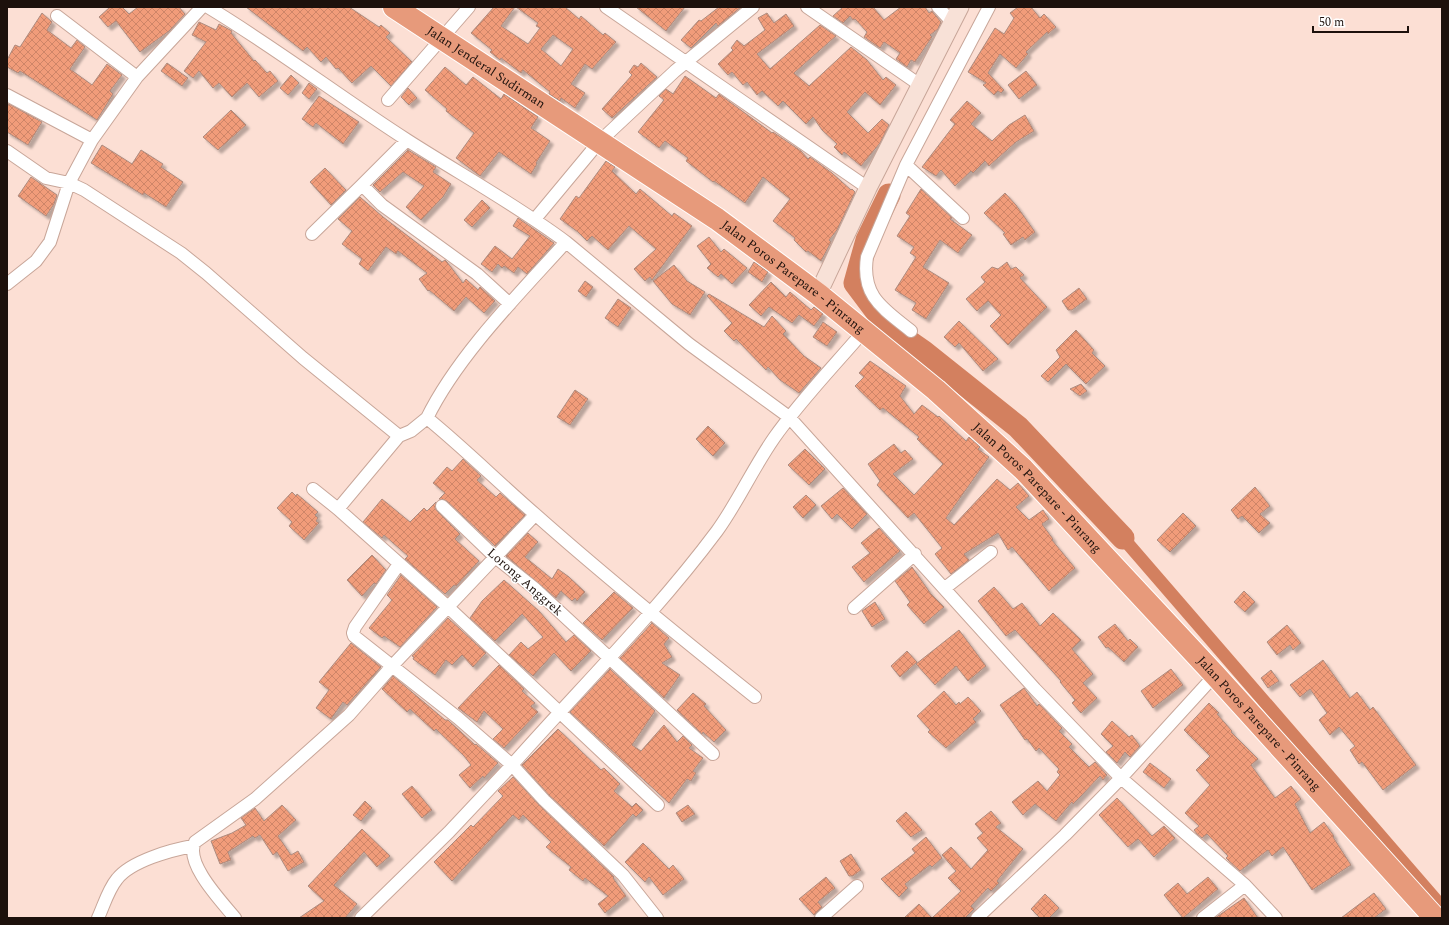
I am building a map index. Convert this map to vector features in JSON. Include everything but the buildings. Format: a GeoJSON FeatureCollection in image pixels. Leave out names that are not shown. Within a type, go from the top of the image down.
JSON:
{"type":"FeatureCollection","features":[{"type":"Feature","properties":{"kind":"highway","name":"Jalan Jenderal Sudirman"},"geometry":{"type":"LineString","coordinates":[[394,7],[577,128]]}},
{"type":"Feature","properties":{"kind":"highway","name":"Jalan Poros Parepare - Pinrang"},"geometry":{"type":"LineString","coordinates":[[577,128],[717,219],[818,294],[936,390],[1022,468],[1215,675],[1435,918]]}},
{"type":"Feature","properties":{"kind":"street"},"geometry":{"type":"LineString","coordinates":[[7,284],[36,261],[50,242],[69,183],[92,140],[137,77],[202,7]]}},
{"type":"Feature","properties":{"kind":"street"},"geometry":{"type":"LineString","coordinates":[[208,7],[251,33],[407,140],[535,219],[566,242],[689,344],[789,417],[915,554],[1035,689],[1122,778],[1245,885],[1276,918]]}},
{"type":"Feature","properties":{"kind":"street"},"geometry":{"type":"LineString","coordinates":[[388,100],[470,7]]}},
{"type":"Feature","properties":{"kind":"street"},"geometry":{"type":"LineString","coordinates":[[606,7],[685,64],[868,188]]}},
{"type":"Feature","properties":{"kind":"street"},"geometry":{"type":"LineString","coordinates":[[535,219],[599,142],[685,64],[753,7]]}},
{"type":"Feature","properties":{"kind":"street"},"geometry":{"type":"LineString","coordinates":[[807,7],[920,85]]}},
{"type":"Feature","properties":{"kind":"street"},"geometry":{"type":"LineString","coordinates":[[938,7],[952,22]]}},
{"type":"Feature","properties":{"kind":"street"},"geometry":{"type":"LineString","coordinates":[[818,294],[868,188],[960,7]]}},
{"type":"Feature","properties":{"kind":"street"},"geometry":{"type":"LineString","coordinates":[[911,332],[872,295],[865,272],[867,258],[906,165],[989,7]]}},
{"type":"Feature","properties":{"kind":"street"},"geometry":{"type":"LineString","coordinates":[[57,16],[137,77]]}},
{"type":"Feature","properties":{"kind":"street"},"geometry":{"type":"LineString","coordinates":[[7,95],[92,140]]}},
{"type":"Feature","properties":{"kind":"street"},"geometry":{"type":"LineString","coordinates":[[312,234],[407,140]]}},
{"type":"Feature","properties":{"kind":"street"},"geometry":{"type":"LineString","coordinates":[[7,152],[46,178],[69,183],[103,201],[181,253],[206,273],[302,358],[399,436]]}},
{"type":"Feature","properties":{"kind":"street"},"geometry":{"type":"LineString","coordinates":[[906,165],[963,218]]}},
{"type":"Feature","properties":{"kind":"street"},"geometry":{"type":"LineString","coordinates":[[362,185],[382,206],[477,274],[510,304]]}},
{"type":"Feature","properties":{"kind":"street"},"geometry":{"type":"LineString","coordinates":[[338,509],[399,436],[411,431],[428,418],[447,384],[510,304],[566,242]]}},
{"type":"Feature","properties":{"kind":"street"},"geometry":{"type":"LineString","coordinates":[[361,918],[449,832],[650,614],[717,530],[773,439],[789,417],[863,332]]}},
{"type":"Feature","properties":{"kind":"street"},"geometry":{"type":"LineString","coordinates":[[428,418],[463,447],[535,515],[650,614],[755,697]]}},
{"type":"Feature","properties":{"kind":"street"},"geometry":{"type":"LineString","coordinates":[[313,489],[338,509],[448,607],[558,713],[658,805]]}},
{"type":"Feature","properties":{"kind":"street","name":"Lorong Anggrek"},"geometry":{"type":"LineString","coordinates":[[442,506],[494,556],[534,588],[713,754]]}},
{"type":"Feature","properties":{"kind":"street"},"geometry":{"type":"LineString","coordinates":[[235,918],[198,869],[192,853],[193,846],[201,836],[221,825],[255,799],[349,715],[494,556],[535,515]]}},
{"type":"Feature","properties":{"kind":"street"},"geometry":{"type":"LineString","coordinates":[[945,588],[991,552]]}},
{"type":"Feature","properties":{"kind":"street"},"geometry":{"type":"LineString","coordinates":[[854,608],[915,554]]}},
{"type":"Feature","properties":{"kind":"street"},"geometry":{"type":"LineString","coordinates":[[399,564],[353,633],[356,638],[393,665],[458,718],[512,765],[544,800],[623,875],[658,918]]}},
{"type":"Feature","properties":{"kind":"street"},"geometry":{"type":"LineString","coordinates":[[977,918],[1065,835],[1122,778],[1215,675]]}},
{"type":"Feature","properties":{"kind":"street"},"geometry":{"type":"LineString","coordinates":[[98,918],[116,880],[129,868],[169,852],[193,846]]}},
{"type":"Feature","properties":{"kind":"street"},"geometry":{"type":"LineString","coordinates":[[1203,918],[1245,885]]}},
{"type":"Feature","properties":{"kind":"street"},"geometry":{"type":"LineString","coordinates":[[821,918],[857,886]]}},
{"type":"Feature","properties":{"kind":"waterway"},"geometry":{"type":"LineString","coordinates":[[889,195],[867,240],[855,283],[888,327],[924,352],[1018,427],[1123,538]]}},
{"type":"Feature","properties":{"kind":"waterway"},"geometry":{"type":"LineString","coordinates":[[1123,538],[1442,907]]}}]}
